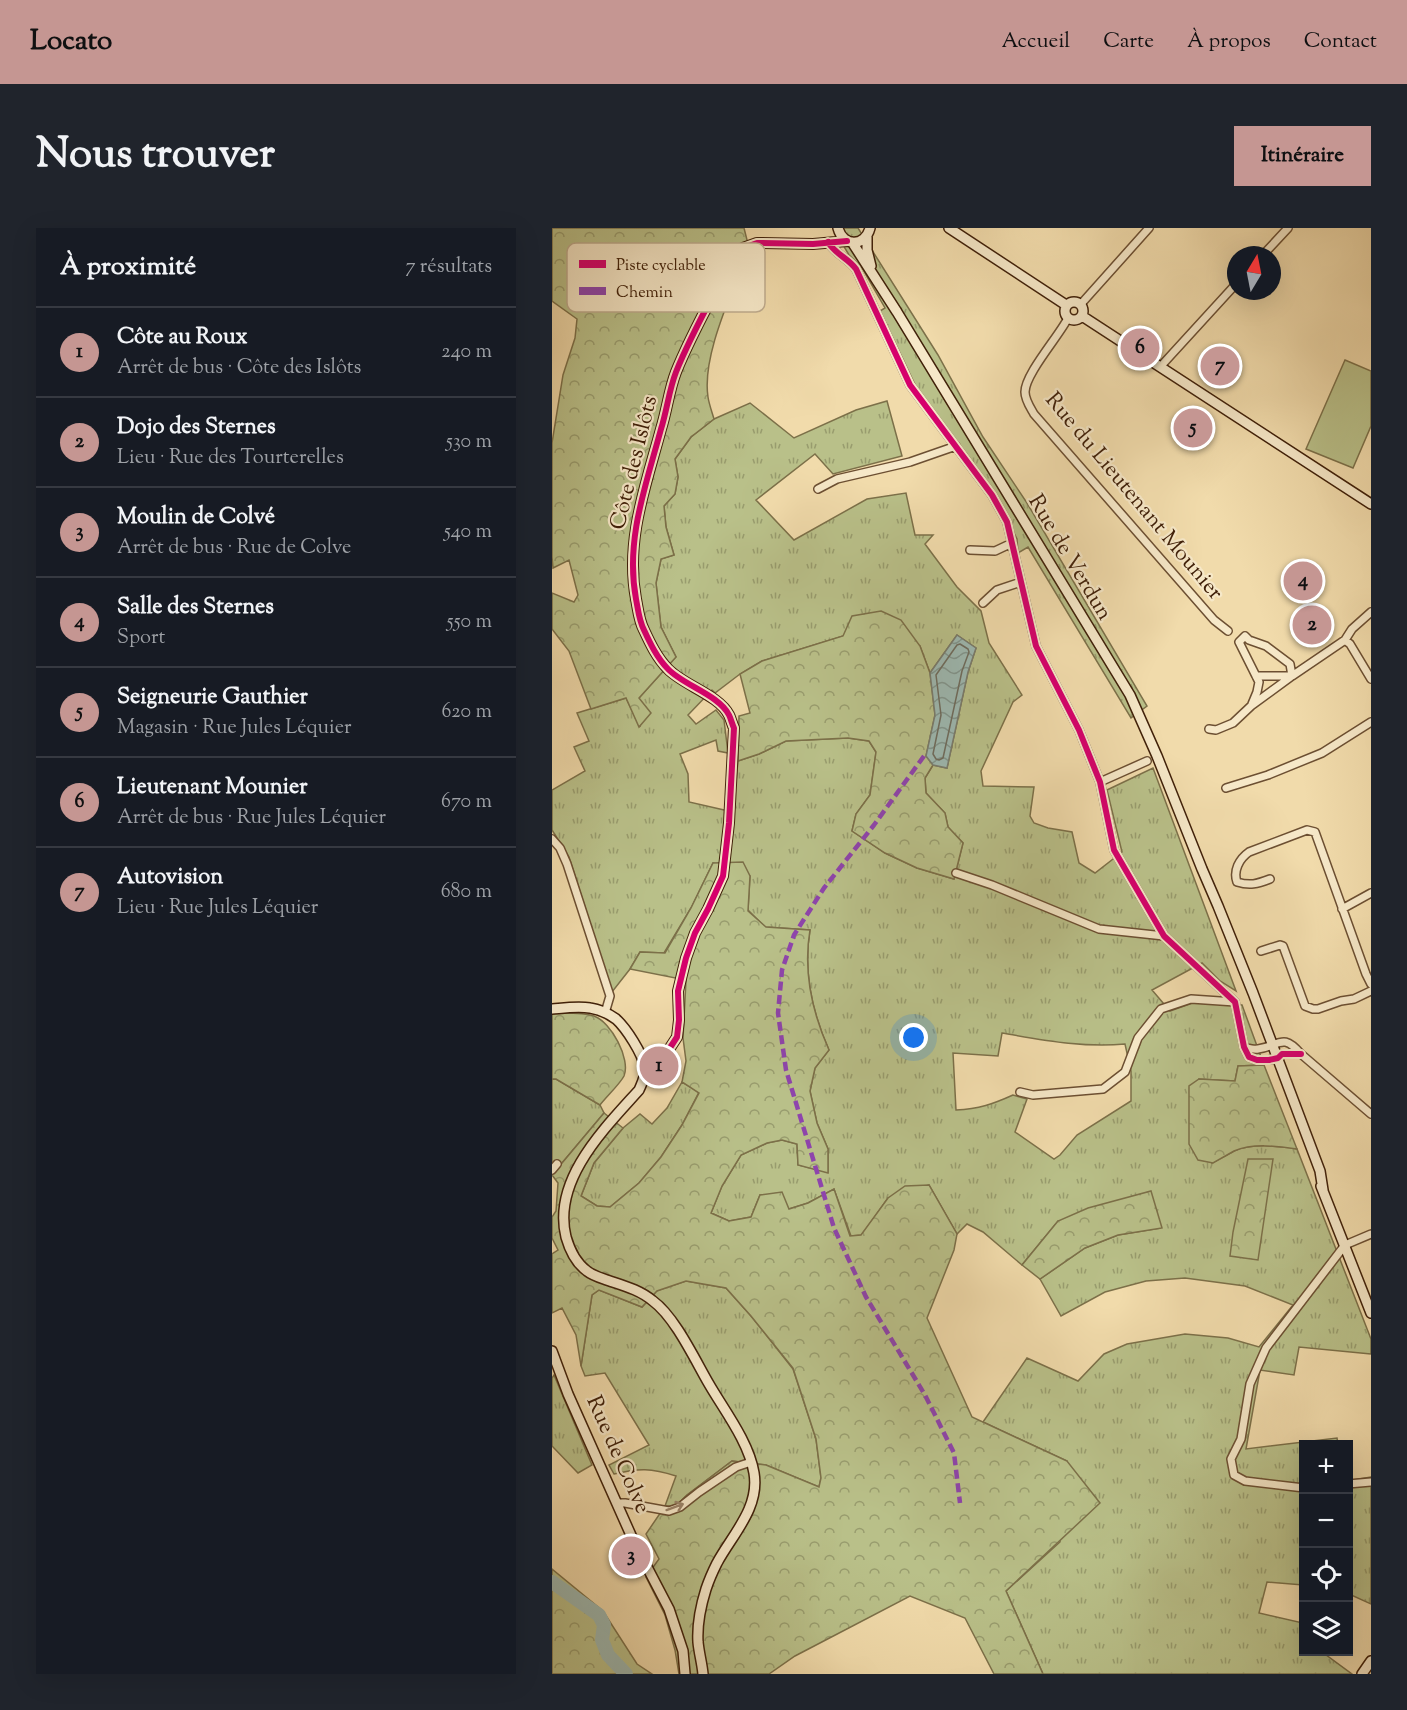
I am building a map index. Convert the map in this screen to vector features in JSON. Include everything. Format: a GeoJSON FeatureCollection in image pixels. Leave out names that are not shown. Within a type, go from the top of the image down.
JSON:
{"type":"FeatureCollection","features":[{"type":"Feature","properties":{"kind":"main road"},"geometry":{"type":"LineString","coordinates":[[949,228],[1066,305]]}},
{"type":"Feature","properties":{"kind":"main road"},"geometry":{"type":"LineString","coordinates":[[828,242],[838,229]]}},
{"type":"Feature","properties":{"kind":"main road","name":"Rue de Verdun"},"geometry":{"type":"LineString","coordinates":[[838,229],[876,279],[1130,695],[1218,906],[1270,1045],[1314,1174],[1323,1190],[1345,1245]]}},
{"type":"Feature","properties":{"kind":"main road","name":"Rue de Verdun"},"geometry":{"type":"LineString","coordinates":[[868,232],[867,250],[876,279]]}},
{"type":"Feature","properties":{"kind":"main road","name":"Côte des Islôts"},"geometry":{"type":"LineString","coordinates":[[757,243],[857,242],[868,232]]}},
{"type":"Feature","properties":{"kind":"main road"},"geometry":{"type":"LineString","coordinates":[[1073,301],[1081,304],[1084,310],[1082,316],[1077,320],[1068,318],[1065,313],[1066,305],[1073,301]]}},
{"type":"Feature","properties":{"kind":"main road","name":"Côte des Islôts"},"geometry":{"type":"LineString","coordinates":[[645,1068],[658,1063],[677,1037],[678,991],[686,958],[695,933],[723,876],[729,823],[734,728],[728,714],[710,697],[668,669],[657,654],[642,627],[633,581],[635,530],[675,375],[705,312]]}},
{"type":"Feature","properties":{"kind":"main road"},"geometry":{"type":"LineString","coordinates":[[1082,316],[1371,504]]}},
{"type":"Feature","properties":{"kind":"main road"},"geometry":{"type":"LineString","coordinates":[[552,1009],[590,1008],[605,1013],[621,1024],[636,1047],[645,1068],[639,1090],[581,1156],[570,1174],[562,1211],[563,1231],[571,1252],[588,1273],[644,1293],[657,1303],[681,1335],[745,1445],[754,1474],[754,1487],[746,1517],[717,1563],[699,1615],[698,1641],[703,1674]]}},
{"type":"Feature","properties":{"kind":"main road"},"geometry":{"type":"LineString","coordinates":[[1345,1245],[1371,1313]]}},
{"type":"Feature","properties":{"kind":"main road","name":"Rue de Colve"},"geometry":{"type":"LineString","coordinates":[[552,1351],[568,1394],[634,1542],[669,1609],[683,1651],[685,1674]]}},
{"type":"Feature","properties":{"kind":"main road"},"geometry":{"type":"LineString","coordinates":[[1362,1674],[1371,1661]]}},
{"type":"Feature","properties":{"kind":"street"},"geometry":{"type":"LineString","coordinates":[[1081,304],[1149,228]]}},
{"type":"Feature","properties":{"kind":"street"},"geometry":{"type":"LineString","coordinates":[[1271,246],[1288,228]]}},
{"type":"Feature","properties":{"kind":"street"},"geometry":{"type":"LineString","coordinates":[[828,242],[832,249],[851,261],[910,385],[992,495],[1007,522],[1036,646],[1079,730],[1100,782],[1114,850],[1164,936],[1235,1002],[1244,1047],[1249,1057],[1257,1060],[1275,1059],[1282,1054],[1301,1054]]}},
{"type":"Feature","properties":{"kind":"street"},"geometry":{"type":"LineString","coordinates":[[1161,366],[1227,294]]}},
{"type":"Feature","properties":{"kind":"street","name":"Rue du Lieutenant Mounier"},"geometry":{"type":"LineString","coordinates":[[1068,318],[1028,380],[1025,392],[1028,404],[1034,414],[1214,620],[1228,631]]}},
{"type":"Feature","properties":{"kind":"street"},"geometry":{"type":"LineString","coordinates":[[818,489],[837,479],[910,462],[956,446]]}},
{"type":"Feature","properties":{"kind":"street"},"geometry":{"type":"LineString","coordinates":[[970,550],[995,550],[1012,543]]}},
{"type":"Feature","properties":{"kind":"street"},"geometry":{"type":"LineString","coordinates":[[983,603],[997,590],[1021,582]]}},
{"type":"Feature","properties":{"kind":"street"},"geometry":{"type":"LineString","coordinates":[[1209,729],[1216,730],[1233,723],[1251,706],[1292,675],[1345,640],[1352,629],[1371,612]]}},
{"type":"Feature","properties":{"kind":"street"},"geometry":{"type":"LineString","coordinates":[[1251,706],[1259,682],[1239,642],[1245,636],[1249,640],[1266,646],[1290,664],[1292,675]]}},
{"type":"Feature","properties":{"kind":"street"},"geometry":{"type":"LineString","coordinates":[[1345,640],[1371,679]]}},
{"type":"Feature","properties":{"kind":"street"},"geometry":{"type":"LineString","coordinates":[[1256,676],[1292,675]]}},
{"type":"Feature","properties":{"kind":"street"},"geometry":{"type":"LineString","coordinates":[[1226,788],[1268,775],[1322,753],[1371,722]]}},
{"type":"Feature","properties":{"kind":"street"},"geometry":{"type":"LineString","coordinates":[[1100,782],[1147,761]]}},
{"type":"Feature","properties":{"kind":"street"},"geometry":{"type":"LineString","coordinates":[[1270,879],[1254,885],[1237,882],[1235,877],[1242,856],[1294,834],[1307,830],[1315,832],[1371,984]]}},
{"type":"Feature","properties":{"kind":"street"},"geometry":{"type":"LineString","coordinates":[[552,839],[560,848],[567,864],[610,996],[605,1013]]}},
{"type":"Feature","properties":{"kind":"street"},"geometry":{"type":"LineString","coordinates":[[956,873],[992,885],[1099,929],[1164,936]]}},
{"type":"Feature","properties":{"kind":"street"},"geometry":{"type":"LineString","coordinates":[[1342,909],[1371,892]]}},
{"type":"Feature","properties":{"kind":"street"},"geometry":{"type":"LineString","coordinates":[[1261,951],[1283,946],[1305,1005],[1313,1009],[1354,999],[1371,991]]}},
{"type":"Feature","properties":{"kind":"street"},"geometry":{"type":"LineString","coordinates":[[1020,1092],[1033,1095],[1103,1089],[1125,1072],[1138,1038],[1161,1009],[1191,999],[1235,1002]]}},
{"type":"Feature","properties":{"kind":"street"},"geometry":{"type":"LineString","coordinates":[[1244,1047],[1257,1049],[1283,1042],[1292,1044],[1371,1114]]}},
{"type":"Feature","properties":{"kind":"street"},"geometry":{"type":"LineString","coordinates":[[1299,1487],[1245,1480],[1234,1475],[1231,1459],[1241,1439],[1250,1384],[1266,1347],[1345,1245],[1371,1234]]}},
{"type":"Feature","properties":{"kind":"street"},"geometry":{"type":"LineString","coordinates":[[618,1503],[669,1511],[680,1507],[736,1467],[751,1462]]}},
{"type":"Feature","properties":{"kind":"street"},"geometry":{"type":"LineString","coordinates":[[1353,1484],[1371,1482]]}},
{"type":"Feature","properties":{"kind":"green space"},"geometry":{"type":"Polygon","coordinates":[[[552,228],[744,228],[748,243],[567,243],[567,312],[552,301],[552,228]]]}},
{"type":"Feature","properties":{"kind":"green space"},"geometry":{"type":"Polygon","coordinates":[[[833,228],[858,228],[938,355],[983,437],[1027,503],[1147,706],[1131,718],[1028,547],[1018,553],[1017,539],[993,491],[918,391],[880,311],[885,308],[862,268],[849,255],[833,228]]]}},
{"type":"Feature","properties":{"kind":"green space"},"geometry":{"type":"Polygon","coordinates":[[[567,312],[724,312],[713,347],[707,382],[708,400],[714,419],[691,437],[675,459],[678,477],[675,494],[664,506],[666,527],[674,555],[661,559],[656,583],[661,627],[676,657],[639,698],[651,713],[639,727],[626,698],[591,709],[569,651],[552,629],[552,593],[574,602],[578,595],[569,560],[553,568],[552,557],[552,443],[563,375],[575,338],[577,319],[567,312]]]}},
{"type":"Feature","properties":{"kind":"green space"},"geometry":{"type":"Polygon","coordinates":[[[1345,360],[1371,371],[1371,426],[1353,468],[1306,449],[1345,360]]]}},
{"type":"Feature","properties":{"kind":"green space"},"geometry":{"type":"Polygon","coordinates":[[[887,401],[902,456],[833,474],[815,454],[756,500],[794,540],[867,499],[906,493],[915,535],[933,535],[925,544],[957,587],[981,611],[989,643],[1022,695],[1013,702],[981,771],[983,786],[1034,787],[1030,816],[1034,823],[1072,832],[1079,863],[1095,873],[1122,852],[1107,790],[1153,768],[1236,991],[1220,981],[1202,963],[1152,990],[1170,1011],[1195,1002],[1242,1005],[1264,1065],[1238,1066],[1235,1081],[1199,1079],[1212,1163],[1241,1148],[1273,1146],[1297,1149],[1371,1339],[1371,1354],[1299,1347],[1294,1375],[1260,1370],[1246,1449],[1299,1443],[1299,1585],[1267,1582],[1259,1613],[1299,1622],[1299,1656],[1327,1656],[1352,1674],[1043,1674],[1006,1591],[1060,1542],[1067,1461],[983,1422],[1027,1358],[1078,1381],[1104,1354],[1127,1344],[1185,1334],[1228,1338],[1259,1347],[1293,1305],[1245,1286],[1185,1278],[1146,1281],[1105,1292],[1061,1316],[1040,1279],[1085,1248],[1118,1235],[1161,1228],[1058,1221],[1022,1265],[983,1232],[967,1224],[957,1234],[929,1185],[888,1198],[862,1235],[851,1236],[834,1189],[808,1203],[789,1209],[760,1195],[751,1217],[729,1221],[711,1213],[722,1186],[741,1155],[767,1143],[782,1140],[797,1144],[798,1165],[828,1172],[828,1149],[817,1123],[810,1091],[815,1068],[829,1050],[810,992],[808,946],[810,930],[765,927],[748,910],[750,876],[713,863],[691,908],[664,953],[640,952],[612,992],[569,857],[552,830],[552,790],[585,771],[574,747],[589,741],[577,713],[626,698],[640,727],[639,698],[676,657],[661,627],[656,583],[661,559],[674,555],[666,527],[664,506],[675,494],[678,477],[675,459],[691,437],[714,419],[750,403],[794,438],[856,410],[887,401]],[[957,635],[930,673],[920,646],[843,636],[762,661],[715,693],[712,690],[688,715],[696,724],[716,710],[724,720],[728,753],[718,751],[716,740],[680,754],[688,774],[689,802],[733,812],[738,761],[786,741],[848,738],[869,741],[876,752],[870,795],[856,814],[852,831],[885,853],[917,868],[954,879],[963,843],[948,827],[945,813],[926,793],[925,778],[933,765],[947,768],[968,672],[976,648],[957,635]],[[1002,1033],[998,1056],[953,1053],[956,1110],[986,1106],[1013,1095],[1027,1099],[1015,1132],[1054,1159],[1077,1135],[1131,1101],[1131,1071],[1125,1044],[1078,1044],[1002,1033]]]}},
{"type":"Feature","properties":{"kind":"green space"},"geometry":{"type":"Polygon","coordinates":[[[881,611],[901,620],[920,646],[930,673],[935,715],[926,756],[933,765],[925,778],[926,793],[945,813],[948,827],[963,843],[954,879],[917,868],[885,853],[852,831],[856,814],[870,795],[876,752],[869,741],[848,738],[786,741],[738,761],[739,716],[750,713],[740,674],[762,661],[843,636],[852,616],[881,611]]]}},
{"type":"Feature","properties":{"kind":"green space"},"geometry":{"type":"Polygon","coordinates":[[[743,862],[750,876],[748,911],[766,927],[810,930],[808,976],[810,991],[829,1050],[815,1068],[810,1091],[817,1123],[828,1149],[828,1173],[798,1165],[797,1144],[782,1140],[767,1143],[741,1155],[722,1186],[711,1213],[729,1221],[751,1217],[760,1195],[782,1192],[789,1209],[808,1203],[834,1189],[850,1236],[861,1235],[888,1198],[905,1186],[929,1185],[957,1234],[954,1250],[927,1318],[972,1417],[1067,1461],[1100,1503],[1006,1591],[1043,1674],[994,1674],[965,1618],[910,1596],[795,1656],[769,1674],[679,1674],[665,1615],[646,1577],[659,1559],[646,1534],[665,1506],[675,1507],[687,1495],[732,1461],[766,1465],[819,1487],[821,1478],[816,1439],[793,1368],[726,1288],[686,1281],[657,1291],[642,1307],[599,1290],[592,1295],[581,1366],[576,1335],[562,1308],[552,1313],[552,1254],[558,1250],[552,1238],[552,1217],[556,1211],[558,1183],[552,1175],[604,1113],[623,1128],[594,1163],[581,1196],[597,1206],[610,1207],[639,1183],[661,1157],[682,1125],[699,1093],[682,1082],[686,1061],[683,1038],[686,980],[630,969],[640,952],[665,953],[713,863],[743,862]]]}},
{"type":"Feature","properties":{"kind":"green space"},"geometry":{"type":"Polygon","coordinates":[[[552,1013],[579,1013],[594,1016],[607,1026],[618,1042],[625,1060],[624,1076],[600,1105],[556,1079],[552,1079],[552,1013]]]}},
{"type":"Feature","properties":{"kind":"green space"},"geometry":{"type":"Polygon","coordinates":[[[1264,1065],[1297,1149],[1257,1146],[1241,1148],[1213,1163],[1198,1160],[1189,1144],[1189,1086],[1199,1079],[1235,1081],[1238,1066],[1264,1065]]]}},
{"type":"Feature","properties":{"kind":"green space"},"geometry":{"type":"Polygon","coordinates":[[[552,1079],[556,1079],[600,1105],[604,1113],[552,1175],[552,1079]]]}},
{"type":"Feature","properties":{"kind":"green space"},"geometry":{"type":"Polygon","coordinates":[[[682,1082],[699,1092],[682,1125],[661,1157],[639,1183],[610,1207],[597,1206],[581,1196],[594,1163],[623,1128],[640,1114],[652,1124],[667,1108],[682,1082]]]}},
{"type":"Feature","properties":{"kind":"green space"},"geometry":{"type":"Polygon","coordinates":[[[1248,1159],[1273,1159],[1258,1260],[1230,1256],[1248,1159]]]}},
{"type":"Feature","properties":{"kind":"green space"},"geometry":{"type":"Polygon","coordinates":[[[1151,1191],[1162,1228],[1118,1235],[1085,1248],[1040,1279],[1022,1265],[1058,1221],[1088,1208],[1151,1191]]]}},
{"type":"Feature","properties":{"kind":"green space"},"geometry":{"type":"Polygon","coordinates":[[[686,1281],[726,1288],[793,1369],[816,1439],[821,1478],[819,1487],[766,1465],[732,1461],[687,1495],[675,1507],[665,1506],[676,1476],[645,1470],[614,1474],[609,1465],[649,1445],[605,1373],[585,1376],[581,1366],[592,1295],[599,1290],[642,1307],[656,1291],[686,1281]]]}},
{"type":"Feature","properties":{"kind":"green space"},"geometry":{"type":"Polygon","coordinates":[[[554,1375],[592,1465],[578,1473],[552,1446],[552,1378],[554,1375]]]}},
{"type":"Feature","properties":{"kind":"green space"},"geometry":{"type":"Polygon","coordinates":[[[1371,1477],[1371,1604],[1353,1596],[1353,1480],[1371,1477]]]}},
{"type":"Feature","properties":{"kind":"green space"},"geometry":{"type":"Polygon","coordinates":[[[552,1569],[603,1611],[637,1664],[652,1674],[552,1674],[552,1569]]]}},
{"type":"Feature","properties":{"kind":"water"},"geometry":{"type":"Polygon","coordinates":[[[957,635],[976,648],[968,672],[947,768],[933,765],[926,756],[935,715],[930,673],[957,635]]]}},
{"type":"Feature","properties":{"kind":"waterway"},"geometry":{"type":"LineString","coordinates":[[552,1582],[599,1615],[604,1625],[602,1640],[608,1655],[626,1674]]}},
{"type":"Feature","properties":{"kind":"marked path"},"geometry":{"type":"LineString","coordinates":[[924,756],[874,825],[824,888],[794,935],[782,970],[778,1013],[786,1070],[834,1228],[866,1297],[925,1395],[954,1453],[960,1503]]}},
{"type":"Feature","properties":{"kind":"cycle path"},"geometry":{"type":"LineString","coordinates":[[765,243],[813,244],[847,241]]}},
{"type":"Feature","properties":{"kind":"cycle path"},"geometry":{"type":"LineString","coordinates":[[828,242],[856,269],[910,385],[992,495],[1007,522],[1036,646],[1079,730],[1100,782],[1114,850],[1164,936],[1235,1002],[1244,1047],[1249,1057],[1269,1060],[1278,1058],[1282,1054],[1301,1054]]}},
{"type":"Feature","properties":{"kind":"cycle path"},"geometry":{"type":"LineString","coordinates":[[645,1068],[658,1063],[677,1037],[678,991],[686,958],[695,933],[723,876],[729,823],[734,728],[729,715],[717,702],[682,680],[664,665],[642,626],[633,577],[633,555],[639,513],[672,386],[682,357],[704,312]]}},
{"type":"Feature","properties":{"kind":"place","name":"Lieutenant Mounier"},"geometry":{"type":"Point","coordinates":[1140,348]}},
{"type":"Feature","properties":{"kind":"place","name":"Autovision"},"geometry":{"type":"Point","coordinates":[1220,366]}},
{"type":"Feature","properties":{"kind":"place","name":"Seigneurie Gauthier"},"geometry":{"type":"Point","coordinates":[1193,428]}},
{"type":"Feature","properties":{"kind":"place","name":"Salle des Sternes"},"geometry":{"type":"Point","coordinates":[1303,581]}},
{"type":"Feature","properties":{"kind":"place","name":"Dojo des Sternes"},"geometry":{"type":"Point","coordinates":[1312,625]}},
{"type":"Feature","properties":{"kind":"place","name":"Côte au Roux"},"geometry":{"type":"Point","coordinates":[659,1066]}},
{"type":"Feature","properties":{"kind":"place","name":"Moulin de Colvé"},"geometry":{"type":"Point","coordinates":[631,1556]}}]}
